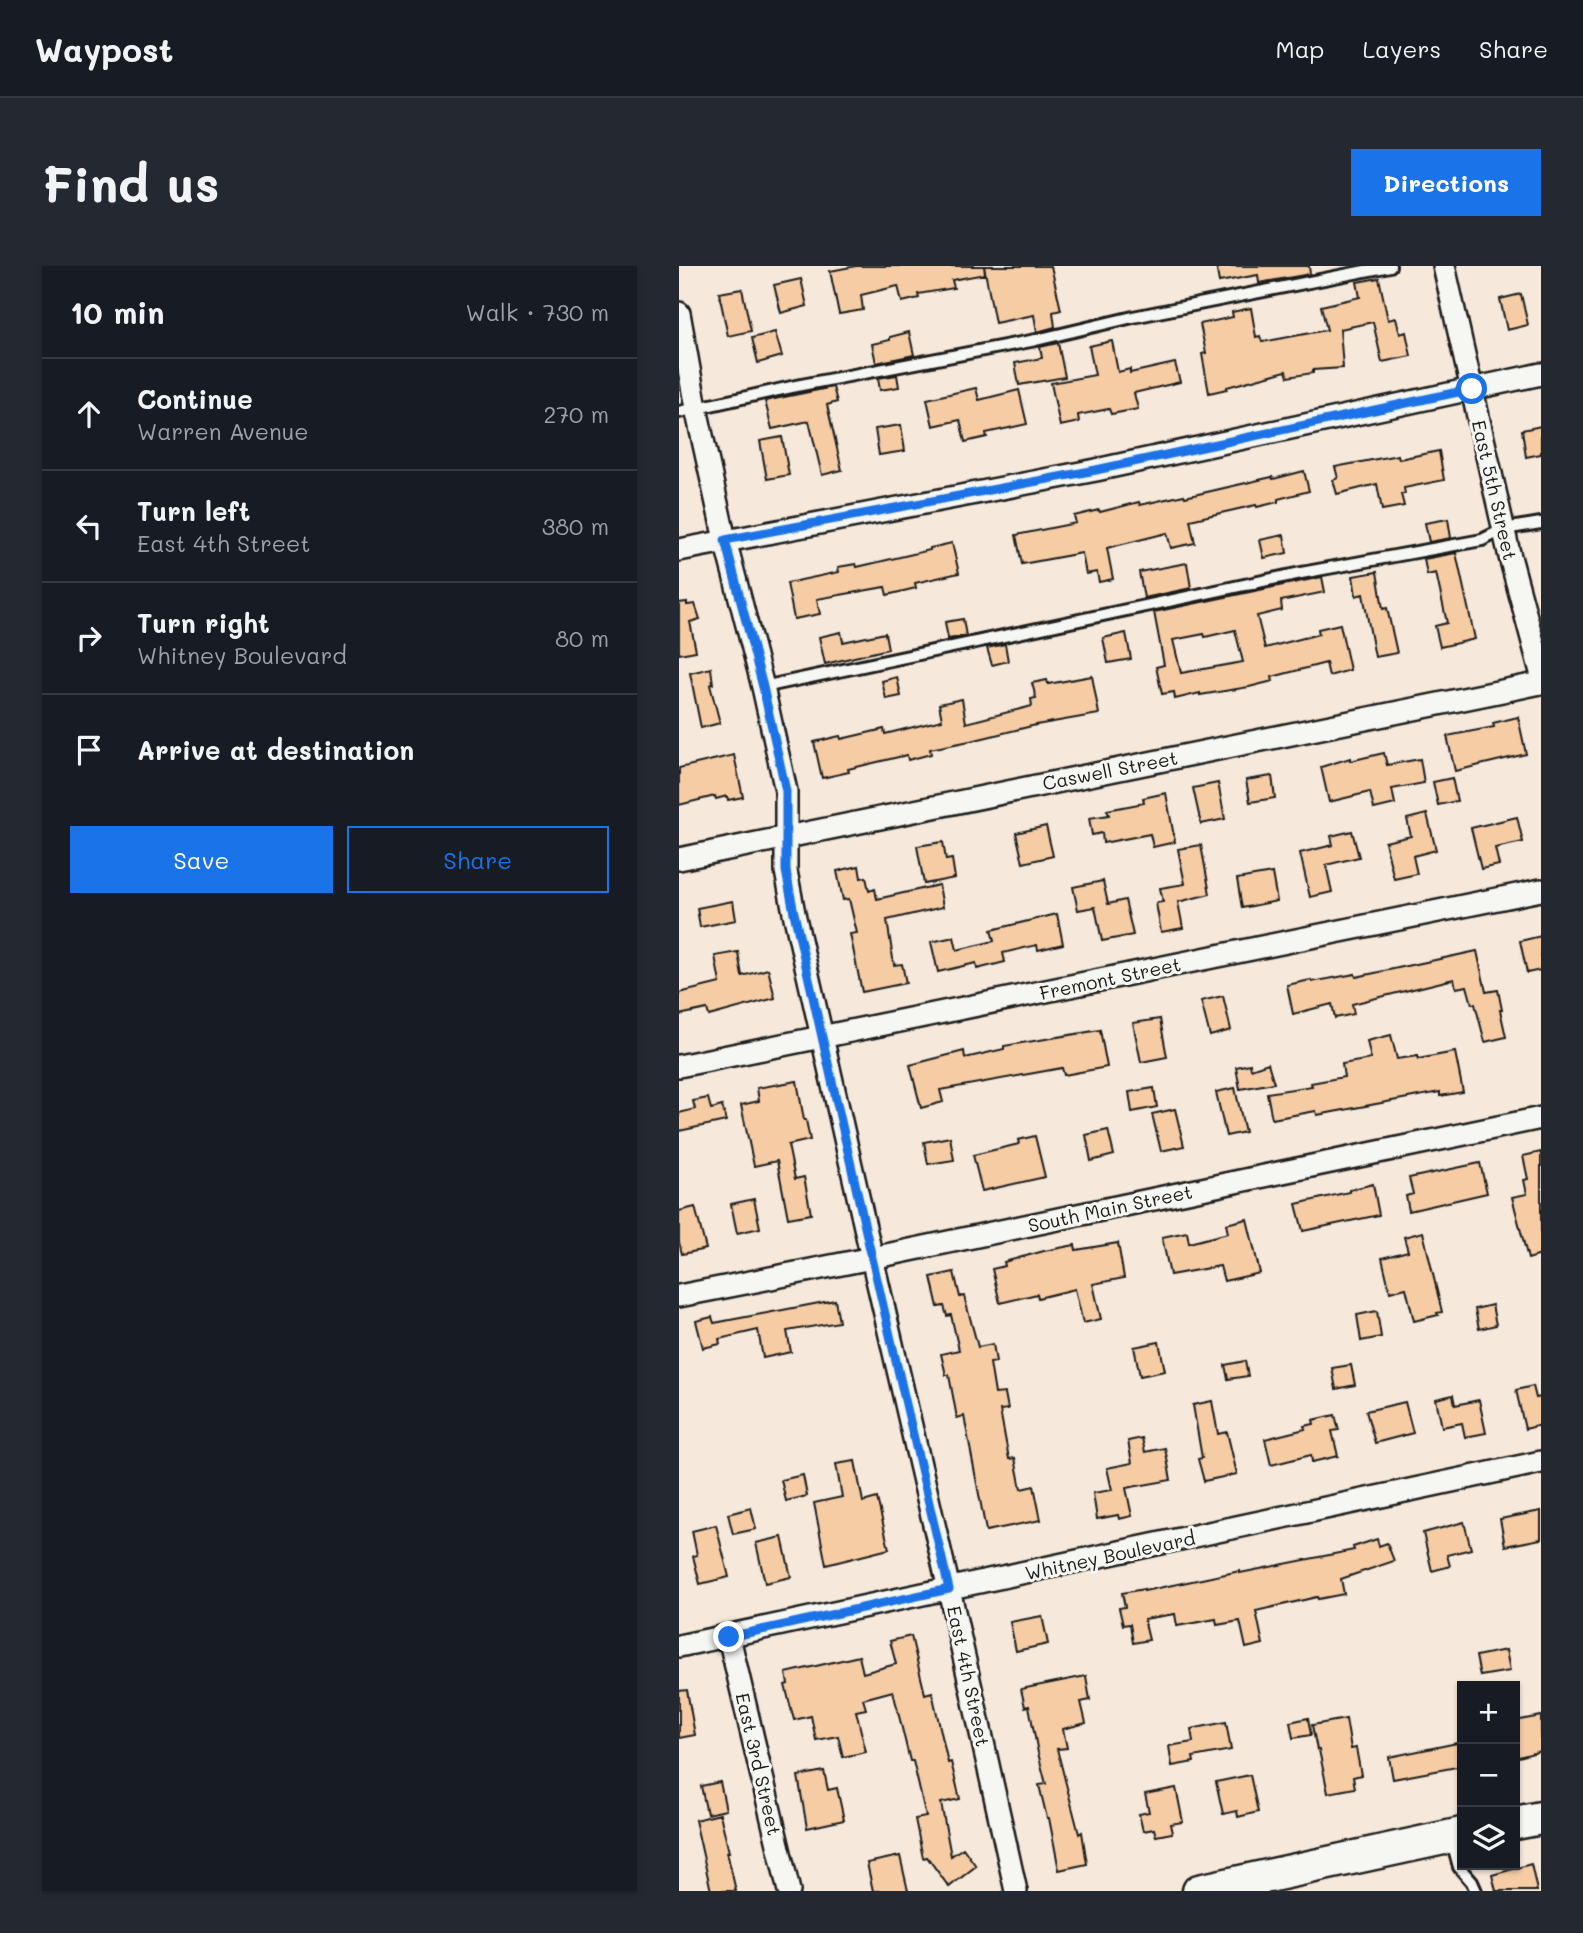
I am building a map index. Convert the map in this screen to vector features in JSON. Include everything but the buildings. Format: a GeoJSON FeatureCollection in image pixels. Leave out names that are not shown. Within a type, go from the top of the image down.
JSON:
{"type":"FeatureCollection","features":[{"type":"Feature","properties":{"kind":"main road"},"geometry":{"type":"LineString","coordinates":[[1520,1822],[1541,1818]]}},
{"type":"Feature","properties":{"kind":"main road"},"geometry":{"type":"LineString","coordinates":[[1199,1891],[1457,1836]]}},
{"type":"Feature","properties":{"kind":"street","name":"East 5th Street"},"geometry":{"type":"LineString","coordinates":[[1444,266],[1504,529],[1541,672]]}},
{"type":"Feature","properties":{"kind":"street","name":"East 4th Street"},"geometry":{"type":"LineString","coordinates":[[679,313],[687,410],[725,540],[763,687],[786,791],[786,871],[1016,1891]]}},
{"type":"Feature","properties":{"kind":"street"},"geometry":{"type":"LineString","coordinates":[[679,550],[1096,470],[1541,374]]}},
{"type":"Feature","properties":{"kind":"street","name":"Caswell Street"},"geometry":{"type":"LineString","coordinates":[[679,859],[1541,683]]}},
{"type":"Feature","properties":{"kind":"street","name":"Fremont Street"},"geometry":{"type":"LineString","coordinates":[[679,1066],[1541,890]]}},
{"type":"Feature","properties":{"kind":"street","name":"South Main Street"},"geometry":{"type":"LineString","coordinates":[[679,1296],[1541,1118]]}},
{"type":"Feature","properties":{"kind":"street","name":"Whitney Boulevard"},"geometry":{"type":"LineString","coordinates":[[679,1646],[1541,1462]]}},
{"type":"Feature","properties":{"kind":"street","name":"East 3rd Street"},"geometry":{"type":"LineString","coordinates":[[729,1637],[789,1891]]}},
{"type":"Feature","properties":{"kind":"lane"},"geometry":{"type":"LineString","coordinates":[[687,410],[1391,266]]}},
{"type":"Feature","properties":{"kind":"lane"},"geometry":{"type":"LineString","coordinates":[[763,687],[1301,573],[1482,540],[1504,529],[1541,523]]}},
{"type":"Feature","properties":{"kind":"lane"},"geometry":{"type":"LineString","coordinates":[[1462,1870],[1476,1891]]}},
{"type":"Feature","properties":{"kind":"route"},"geometry":{"type":"LineString","coordinates":[[729,1637],[949,1589],[794,913],[786,871],[786,791],[763,687],[725,540],[1096,470],[1472,389]]}}]}
